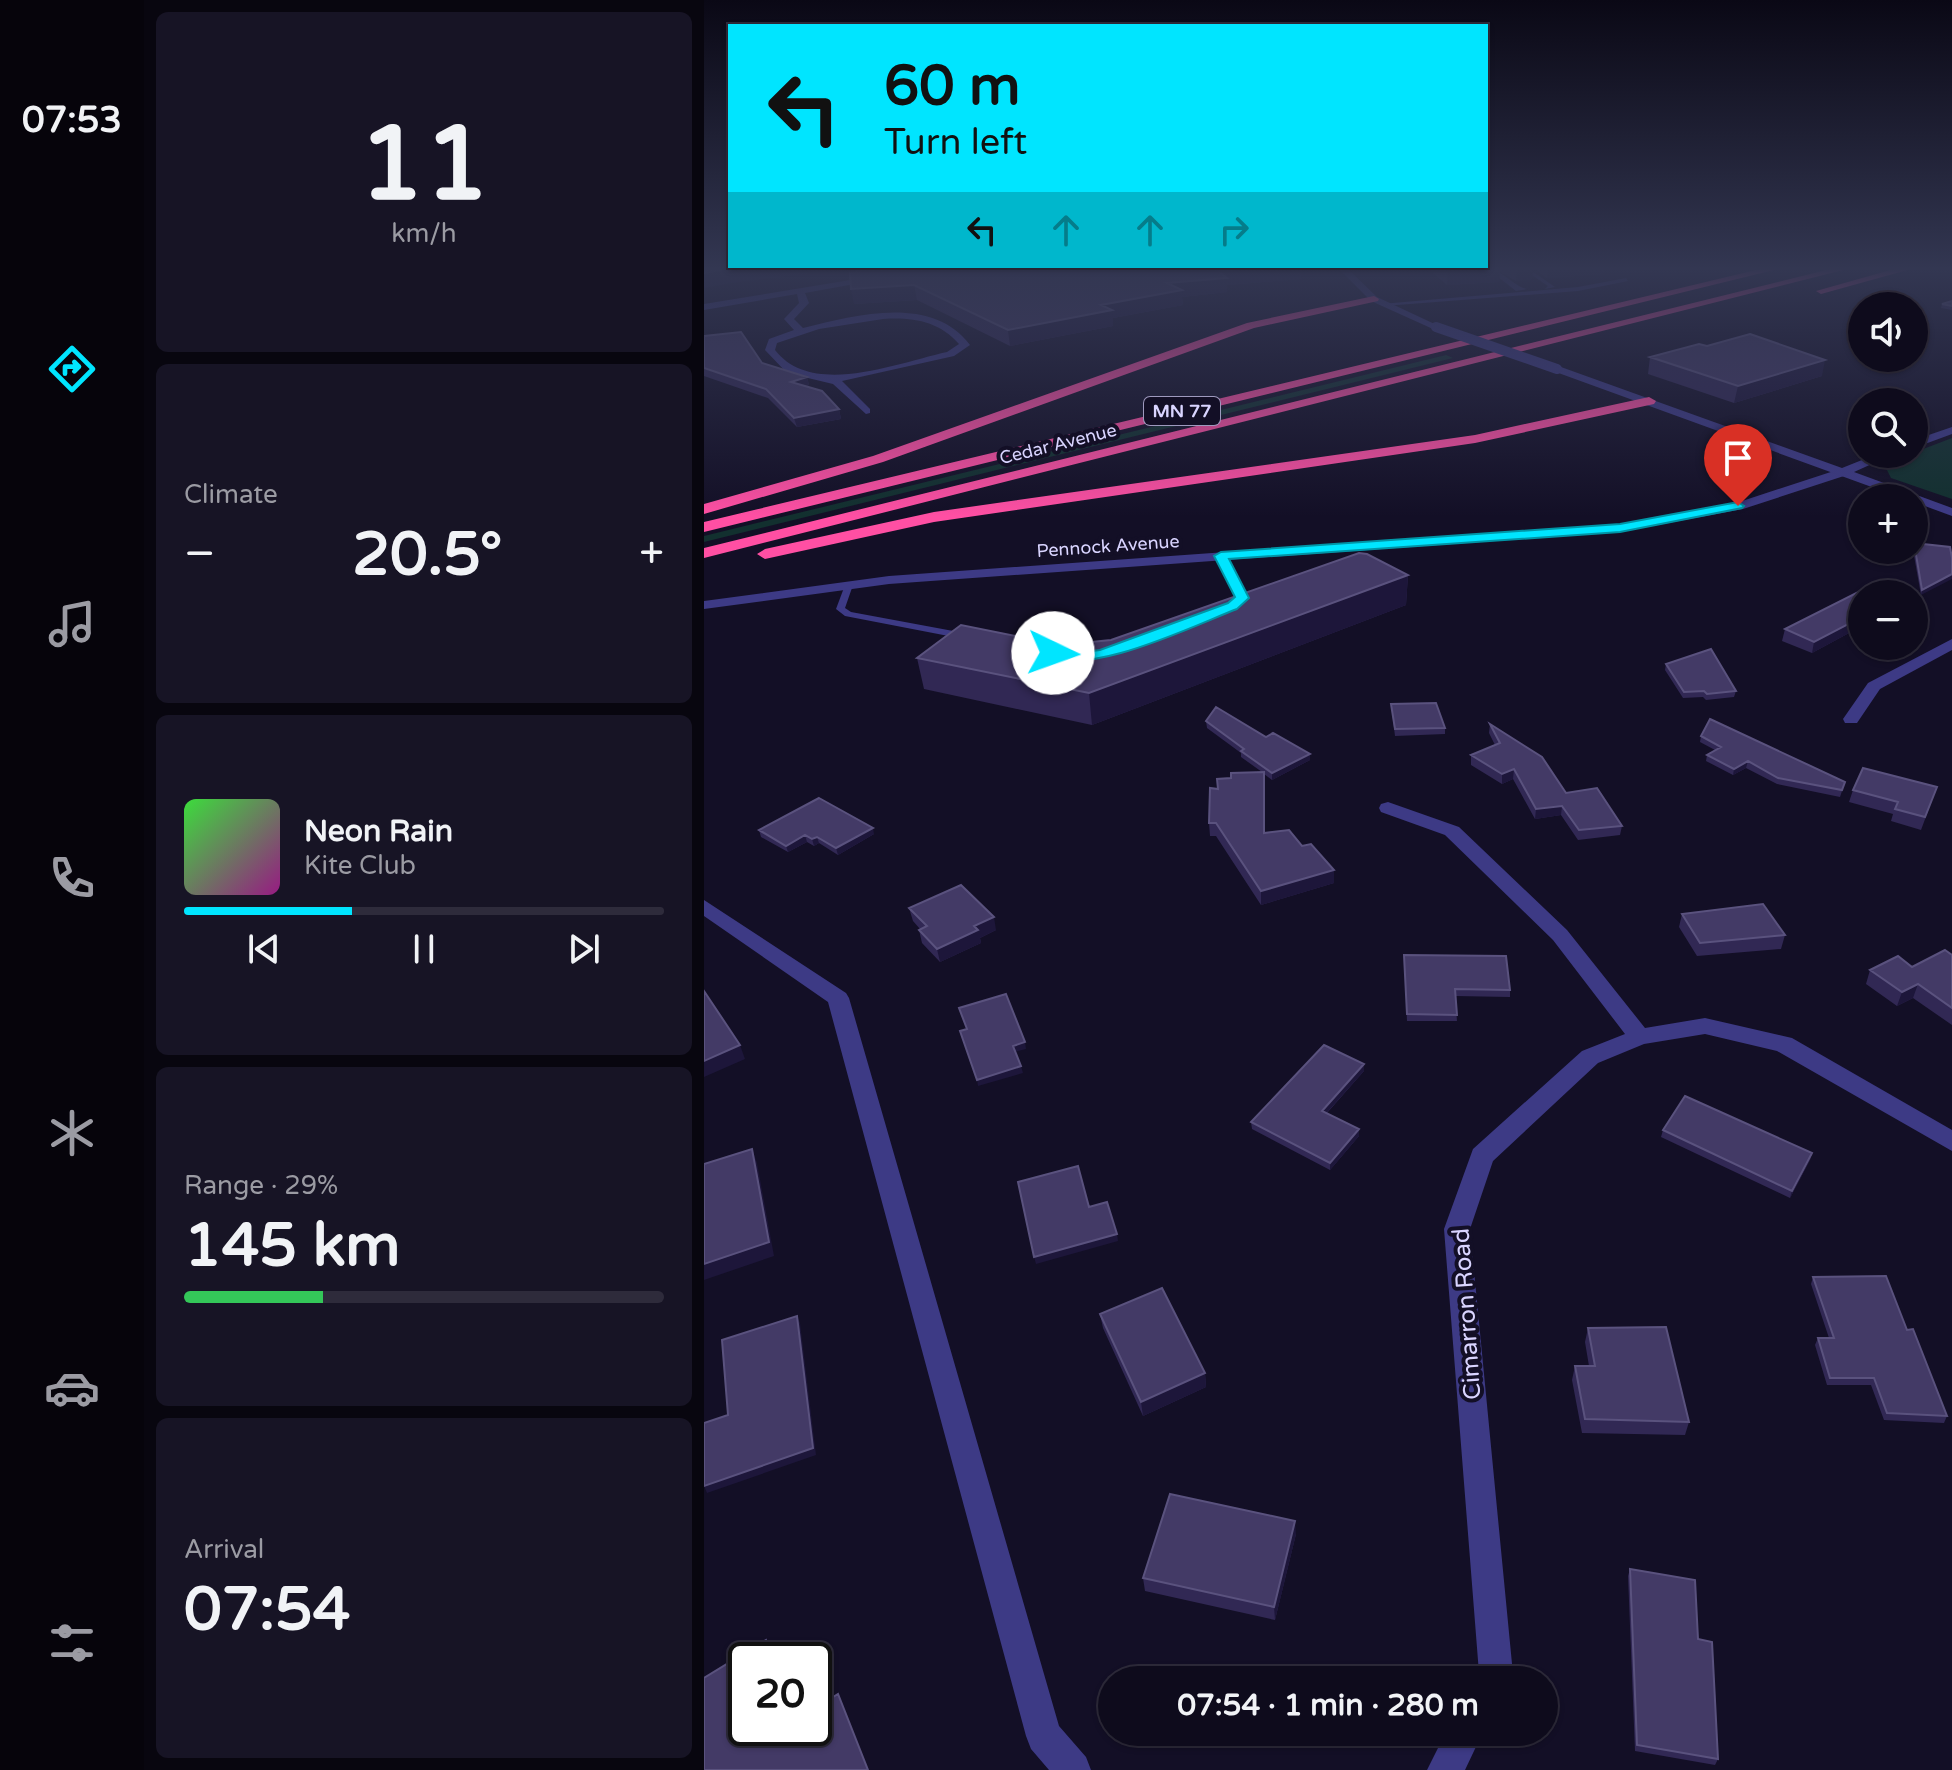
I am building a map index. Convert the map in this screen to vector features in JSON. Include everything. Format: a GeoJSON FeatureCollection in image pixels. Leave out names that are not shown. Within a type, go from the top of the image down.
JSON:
{"type":"FeatureCollection","features":[{"type":"Feature","properties":{"kind":"highway"},"geometry":{"type":"LineString","coordinates":[[704,509],[878,459],[1177,352]]}},
{"type":"Feature","properties":{"kind":"highway","name":"Cedar Avenue"},"geometry":{"type":"LineString","coordinates":[[704,527],[1430,352]]}},
{"type":"Feature","properties":{"kind":"highway","name":"Cedar Avenue"},"geometry":{"type":"LineString","coordinates":[[704,553],[1512,352]]}},
{"type":"Feature","properties":{"kind":"highway"},"geometry":{"type":"LineString","coordinates":[[1295,406],[1556,352]]}},
{"type":"Feature","properties":{"kind":"highway"},"geometry":{"type":"LineString","coordinates":[[704,567],[934,517],[1475,439],[1649,401]]}},
{"type":"Feature","properties":{"kind":"street"},"geometry":{"type":"LineString","coordinates":[[771,352],[788,370],[803,377],[834,380],[954,352]]}},
{"type":"Feature","properties":{"kind":"street"},"geometry":{"type":"LineString","coordinates":[[1507,352],[1876,484]]}},
{"type":"Feature","properties":{"kind":"street"},"geometry":{"type":"LineString","coordinates":[[834,380],[866,411]]}},
{"type":"Feature","properties":{"kind":"street"},"geometry":{"type":"LineString","coordinates":[[1928,439],[1952,430]]}},
{"type":"Feature","properties":{"kind":"street","name":"Pennock Avenue"},"geometry":{"type":"LineString","coordinates":[[704,605],[849,585],[1620,528],[1738,506],[1853,468]]}},
{"type":"Feature","properties":{"kind":"street"},"geometry":{"type":"LineString","coordinates":[[1928,503],[1952,512]]}},
{"type":"Feature","properties":{"kind":"street"},"geometry":{"type":"LineString","coordinates":[[1851,719],[1874,686],[1952,644]]}},
{"type":"Feature","properties":{"kind":"street"},"geometry":{"type":"LineString","coordinates":[[1388,808],[1452,831],[1560,935],[1640,1037]]}},
{"type":"Feature","properties":{"kind":"street"},"geometry":{"type":"LineString","coordinates":[[704,906],[838,998],[1044,1736],[1073,1770]]}},
{"type":"Feature","properties":{"kind":"street","name":"Cimarron Road"},"geometry":{"type":"LineString","coordinates":[[1495,1666],[1457,1229],[1482,1156],[1590,1057],[1640,1037],[1705,1026],[1784,1044],[1952,1142]]}},
{"type":"Feature","properties":{"kind":"street"},"geometry":{"type":"LineString","coordinates":[[1445,1770],[1458,1746]]}},
{"type":"Feature","properties":{"kind":"lane"},"geometry":{"type":"LineString","coordinates":[[1218,611],[1242,598],[1221,556]]}},
{"type":"Feature","properties":{"kind":"lane"},"geometry":{"type":"LineString","coordinates":[[849,585],[840,609],[848,614],[980,639]]}},
{"type":"Feature","properties":{"kind":"green space"},"geometry":{"type":"Polygon","coordinates":[[[1446,355],[1453,358],[704,542],[704,536],[1446,355]]]}},
{"type":"Feature","properties":{"kind":"green space"},"geometry":{"type":"Polygon","coordinates":[[[1952,438],[1952,499],[1928,491],[1928,484],[1908,484],[1891,478],[1886,468],[1928,468],[1928,447],[1952,438]]]}},
{"type":"Feature","properties":{"kind":"building"},"geometry":{"type":"Polygon","coordinates":[[[704,352],[754,352],[762,363],[807,377],[791,382],[822,391],[839,409],[794,418],[766,389],[704,368],[704,352]]]}},
{"type":"Feature","properties":{"kind":"building"},"geometry":{"type":"Polygon","coordinates":[[[1670,352],[1801,352],[1825,360],[1738,386],[1650,357],[1670,352]]]}},
{"type":"Feature","properties":{"kind":"building"},"geometry":{"type":"Polygon","coordinates":[[[1928,545],[1950,547],[1952,574],[1928,587],[1928,580],[1920,580],[1918,564],[1928,564],[1928,545]]]}},
{"type":"Feature","properties":{"kind":"building"},"geometry":{"type":"Polygon","coordinates":[[[1359,553],[1408,575],[1089,693],[917,658],[961,625],[1061,645],[1111,640],[1359,553]]]}},
{"type":"Feature","properties":{"kind":"building"},"geometry":{"type":"Polygon","coordinates":[[[1848,597],[1848,624],[1814,642],[1785,629],[1848,597]]]}},
{"type":"Feature","properties":{"kind":"building"},"geometry":{"type":"Polygon","coordinates":[[[1711,649],[1736,691],[1707,694],[1704,691],[1684,692],[1666,664],[1711,649]]]}},
{"type":"Feature","properties":{"kind":"building"},"geometry":{"type":"Polygon","coordinates":[[[1436,703],[1445,728],[1395,729],[1391,704],[1436,703]]]}},
{"type":"Feature","properties":{"kind":"building"},"geometry":{"type":"Polygon","coordinates":[[[1216,707],[1266,737],[1273,733],[1310,754],[1272,773],[1206,721],[1216,707]]]}},
{"type":"Feature","properties":{"kind":"building"},"geometry":{"type":"Polygon","coordinates":[[[1710,719],[1845,782],[1842,790],[1778,778],[1748,761],[1734,769],[1707,755],[1721,747],[1701,736],[1710,719]]]}},
{"type":"Feature","properties":{"kind":"building"},"geometry":{"type":"Polygon","coordinates":[[[1490,724],[1542,757],[1566,793],[1597,788],[1622,826],[1579,830],[1562,806],[1536,809],[1514,769],[1502,774],[1471,755],[1500,743],[1490,724]]]}},
{"type":"Feature","properties":{"kind":"building"},"geometry":{"type":"Polygon","coordinates":[[[1863,768],[1937,787],[1925,817],[1895,809],[1898,802],[1853,790],[1863,768]]]}},
{"type":"Feature","properties":{"kind":"building"},"geometry":{"type":"Polygon","coordinates":[[[1264,772],[1264,833],[1289,830],[1302,846],[1311,844],[1334,870],[1261,891],[1216,823],[1209,823],[1210,788],[1218,789],[1217,779],[1231,778],[1231,773],[1264,772]]]}},
{"type":"Feature","properties":{"kind":"building"},"geometry":{"type":"Polygon","coordinates":[[[819,798],[873,828],[836,848],[817,837],[812,839],[805,835],[786,846],[759,830],[819,798]]]}},
{"type":"Feature","properties":{"kind":"building"},"geometry":{"type":"Polygon","coordinates":[[[961,885],[994,917],[974,926],[978,930],[937,949],[919,930],[927,926],[909,908],[961,885]]]}},
{"type":"Feature","properties":{"kind":"building"},"geometry":{"type":"Polygon","coordinates":[[[1763,904],[1785,935],[1700,943],[1682,914],[1763,904]]]}},
{"type":"Feature","properties":{"kind":"building"},"geometry":{"type":"Polygon","coordinates":[[[1945,950],[1952,955],[1952,1008],[1918,984],[1902,992],[1870,970],[1898,956],[1912,967],[1945,950]]]}},
{"type":"Feature","properties":{"kind":"building"},"geometry":{"type":"Polygon","coordinates":[[[1404,955],[1506,956],[1510,990],[1455,989],[1457,1015],[1407,1014],[1404,955]]]}},
{"type":"Feature","properties":{"kind":"building"},"geometry":{"type":"Polygon","coordinates":[[[704,991],[740,1045],[704,1061],[704,991]]]}},
{"type":"Feature","properties":{"kind":"building"},"geometry":{"type":"Polygon","coordinates":[[[1006,994],[1025,1042],[1013,1046],[1021,1066],[977,1080],[960,1031],[967,1029],[959,1008],[1006,994]]]}},
{"type":"Feature","properties":{"kind":"building"},"geometry":{"type":"Polygon","coordinates":[[[1324,1045],[1364,1064],[1322,1111],[1359,1129],[1330,1163],[1251,1122],[1324,1045]]]}},
{"type":"Feature","properties":{"kind":"building"},"geometry":{"type":"Polygon","coordinates":[[[1685,1096],[1812,1153],[1792,1191],[1663,1130],[1685,1096]]]}},
{"type":"Feature","properties":{"kind":"building"},"geometry":{"type":"Polygon","coordinates":[[[752,1149],[769,1242],[704,1264],[704,1164],[752,1149]]]}},
{"type":"Feature","properties":{"kind":"building"},"geometry":{"type":"Polygon","coordinates":[[[1078,1166],[1089,1207],[1107,1202],[1117,1234],[1034,1257],[1018,1182],[1078,1166]]]}},
{"type":"Feature","properties":{"kind":"building"},"geometry":{"type":"Polygon","coordinates":[[[1886,1276],[1907,1330],[1913,1329],[1947,1416],[1887,1413],[1874,1378],[1830,1378],[1818,1338],[1834,1338],[1813,1277],[1886,1276]]]}},
{"type":"Feature","properties":{"kind":"building"},"geometry":{"type":"Polygon","coordinates":[[[1162,1288],[1205,1373],[1141,1402],[1100,1314],[1162,1288]]]}},
{"type":"Feature","properties":{"kind":"building"},"geometry":{"type":"Polygon","coordinates":[[[797,1316],[813,1448],[704,1486],[704,1423],[728,1415],[722,1340],[797,1316]]]}},
{"type":"Feature","properties":{"kind":"building"},"geometry":{"type":"Polygon","coordinates":[[[1666,1327],[1689,1422],[1585,1419],[1575,1366],[1595,1366],[1588,1328],[1666,1327]]]}},
{"type":"Feature","properties":{"kind":"building"},"geometry":{"type":"Polygon","coordinates":[[[1170,1494],[1295,1521],[1274,1607],[1143,1578],[1170,1494]]]}},
{"type":"Feature","properties":{"kind":"building"},"geometry":{"type":"Polygon","coordinates":[[[1630,1569],[1695,1580],[1698,1639],[1712,1642],[1718,1759],[1637,1745],[1630,1569]]]}},
{"type":"Feature","properties":{"kind":"building"},"geometry":{"type":"Polygon","coordinates":[[[728,1663],[728,1746],[832,1746],[832,1698],[838,1694],[868,1770],[704,1770],[704,1678],[728,1663]]]}},
{"type":"Feature","properties":{"kind":"route"},"geometry":{"type":"LineString","coordinates":[[1053,653],[1076,657],[1102,654],[1233,606],[1242,598],[1221,556],[1620,528],[1738,506]]}}]}
